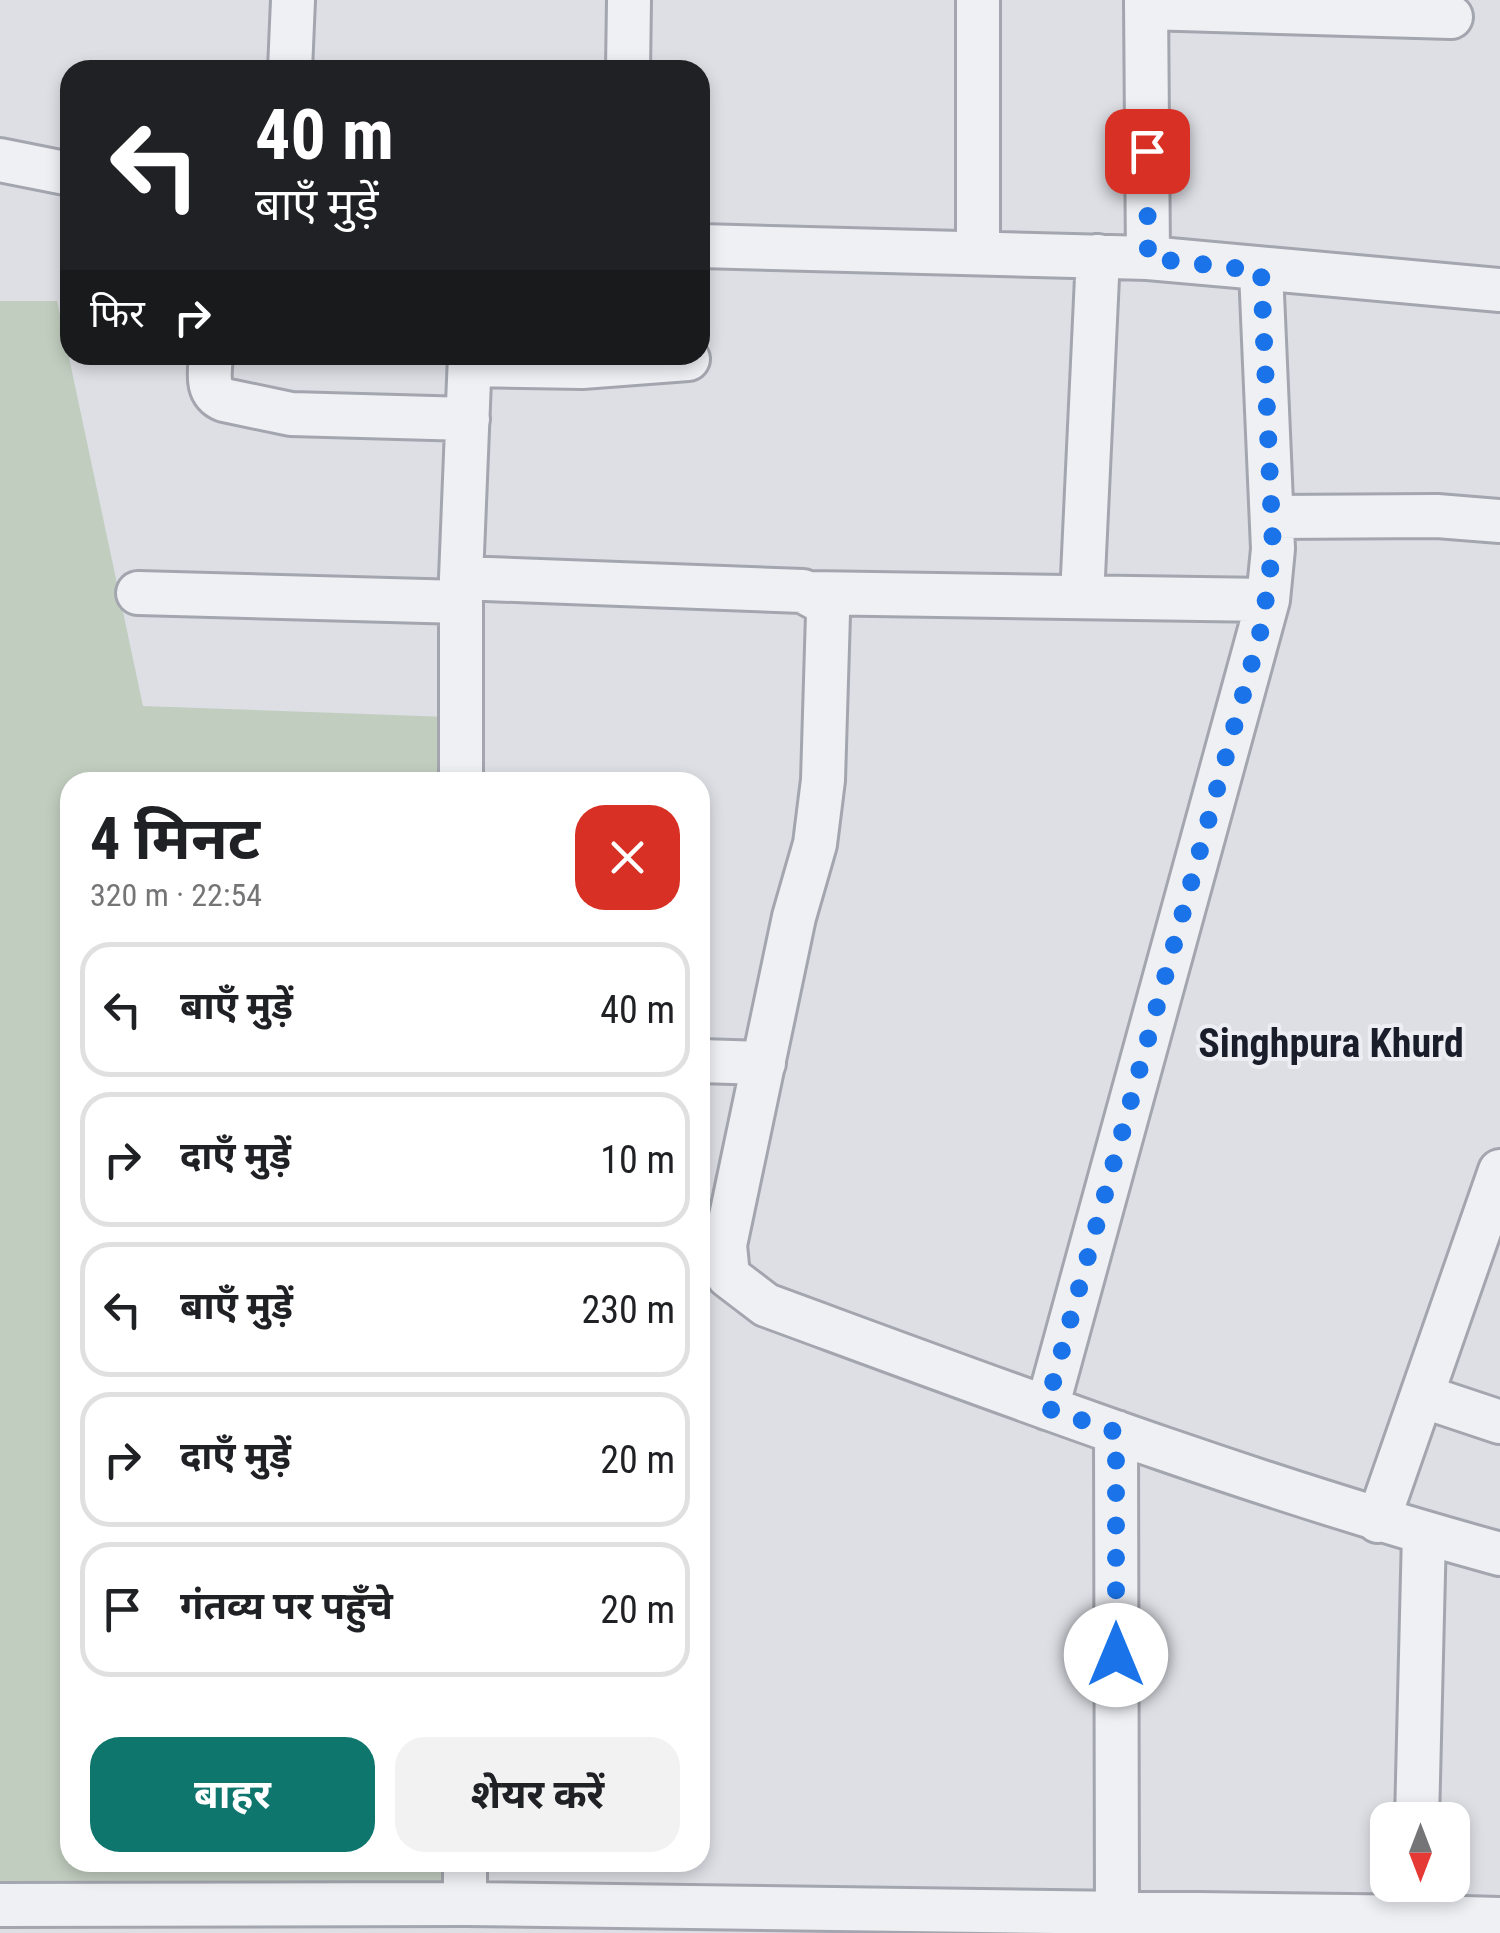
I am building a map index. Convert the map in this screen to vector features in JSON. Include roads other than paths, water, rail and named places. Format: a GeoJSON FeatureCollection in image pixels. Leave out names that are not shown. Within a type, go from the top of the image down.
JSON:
{"type":"FeatureCollection","features":[{"type":"Feature","properties":{"kind":"street"},"geometry":{"type":"LineString","coordinates":[[290,60],[293,0]]}},
{"type":"Feature","properties":{"kind":"street"},"geometry":{"type":"LineString","coordinates":[[628,60],[629,0]]}},
{"type":"Feature","properties":{"kind":"street"},"geometry":{"type":"LineString","coordinates":[[978,0],[978,253]]}},
{"type":"Feature","properties":{"kind":"street"},"geometry":{"type":"LineString","coordinates":[[1148,258],[1146,4],[1451,17]]}},
{"type":"Feature","properties":{"kind":"street"},"geometry":{"type":"LineString","coordinates":[[0,160],[60,172]]}},
{"type":"Feature","properties":{"kind":"street"},"geometry":{"type":"LineString","coordinates":[[710,246],[1148,258],[1500,290]]}},
{"type":"Feature","properties":{"kind":"street"},"geometry":{"type":"LineString","coordinates":[[1082,597],[1098,256]]}},
{"type":"Feature","properties":{"kind":"street"},"geometry":{"type":"LineString","coordinates":[[1046,1408],[1268,600],[1272,517],[1261,271]]}},
{"type":"Feature","properties":{"kind":"street"},"geometry":{"type":"LineString","coordinates":[[211,365],[210,384],[217,397],[224,400],[291,414],[468,420]]}},
{"type":"Feature","properties":{"kind":"street"},"geometry":{"type":"LineString","coordinates":[[461,772],[461,590],[470,365]]}},
{"type":"Feature","properties":{"kind":"street"},"geometry":{"type":"LineString","coordinates":[[540,365],[614,365]]}},
{"type":"Feature","properties":{"kind":"street"},"geometry":{"type":"LineString","coordinates":[[1272,517],[1437,516],[1500,521]]}},
{"type":"Feature","properties":{"kind":"street"},"geometry":{"type":"LineString","coordinates":[[138,593],[461,590],[1268,600]]}},
{"type":"Feature","properties":{"kind":"street"},"geometry":{"type":"LineString","coordinates":[[810,593],[823,602],[828,614],[823,780],[815,844],[794,917],[725,1245],[728,1276],[766,1306],[1046,1408],[1378,1521],[1500,1554]]}},
{"type":"Feature","properties":{"kind":"street"},"geometry":{"type":"LineString","coordinates":[[710,1060],[764,1063]]}},
{"type":"Feature","properties":{"kind":"street"},"geometry":{"type":"LineString","coordinates":[[1378,1521],[1497,1189]]}},
{"type":"Feature","properties":{"kind":"street"},"geometry":{"type":"LineString","coordinates":[[1422,1396],[1500,1422]]}},
{"type":"Feature","properties":{"kind":"street"},"geometry":{"type":"LineString","coordinates":[[1116,1432],[1117,1915]]}},
{"type":"Feature","properties":{"kind":"street"},"geometry":{"type":"LineString","coordinates":[[1417,1802],[1424,1534]]}},
{"type":"Feature","properties":{"kind":"street"},"geometry":{"type":"LineString","coordinates":[[0,1905],[465,1883],[1117,1915],[1400,1902]]}},
{"type":"Feature","properties":{"kind":"street"},"geometry":{"type":"LineString","coordinates":[[1426,1902],[1500,1919]]}},
{"type":"Feature","properties":{"kind":"district","name":"Singhpura Khurd"},"geometry":{"type":"Point","coordinates":[1331,1043]}}]}
